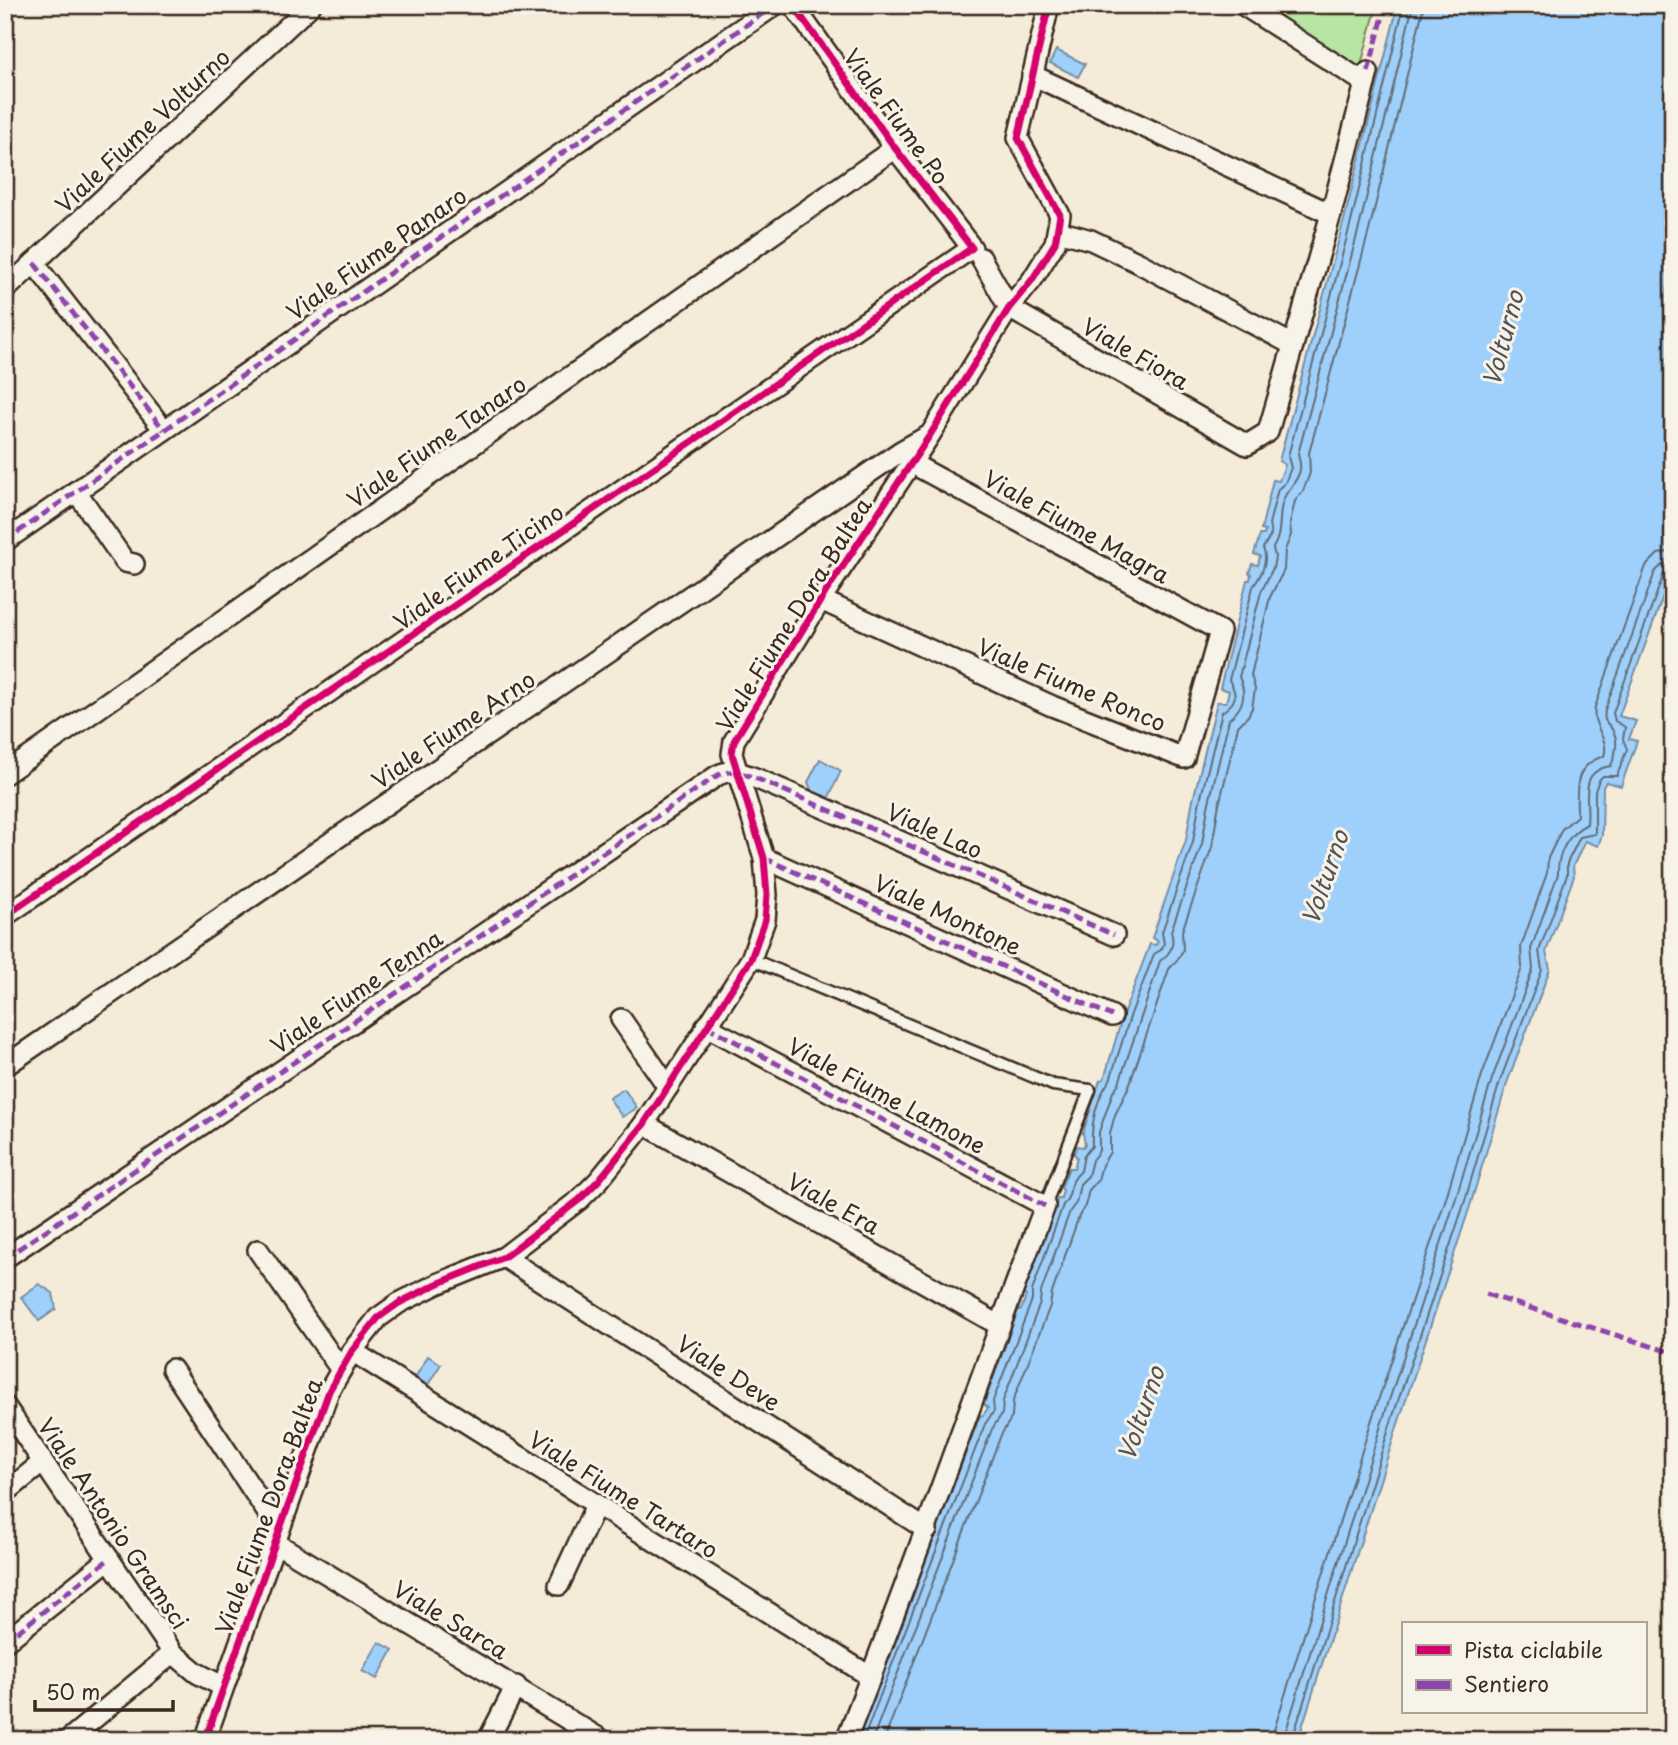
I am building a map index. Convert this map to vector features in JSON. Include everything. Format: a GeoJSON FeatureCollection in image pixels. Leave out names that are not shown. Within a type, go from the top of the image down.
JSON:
{"type":"FeatureCollection","features":[{"type":"Feature","properties":{"kind":"street","name":"Viale Fiume Volturno"},"geometry":{"type":"LineString","coordinates":[[5,290],[311,5]]}},
{"type":"Feature","properties":{"kind":"street","name":"Viale Fiume Panaro"},"geometry":{"type":"LineString","coordinates":[[5,541],[775,5]]}},
{"type":"Feature","properties":{"kind":"street","name":"Viale Fiume Po"},"geometry":{"type":"LineString","coordinates":[[793,5],[895,148],[977,253],[1009,308]]}},
{"type":"Feature","properties":{"kind":"street"},"geometry":{"type":"LineString","coordinates":[[1049,5],[1018,138],[1060,215],[1058,232],[1091,240],[1127,257],[1293,345],[1331,214],[1366,78],[1243,5]]}},
{"type":"Feature","properties":{"kind":"street"},"geometry":{"type":"LineString","coordinates":[[1032,75],[1331,214]]}},
{"type":"Feature","properties":{"kind":"street","name":"Viale Fiume Tanaro"},"geometry":{"type":"LineString","coordinates":[[5,774],[895,148]]}},
{"type":"Feature","properties":{"kind":"street","name":"Viale Fiume Dora Baltea"},"geometry":{"type":"LineString","coordinates":[[205,1740],[329,1391],[352,1351],[378,1318],[399,1303],[437,1284],[504,1257],[579,1200],[599,1180],[644,1124],[751,959],[765,920],[767,895],[764,858],[732,754],[734,741],[821,600],[930,435],[1009,308],[1032,280],[1055,243],[1058,232]]}},
{"type":"Feature","properties":{"kind":"street","name":"Viale Fiume Ticino"},"geometry":{"type":"LineString","coordinates":[[5,916],[977,253]]}},
{"type":"Feature","properties":{"kind":"street"},"geometry":{"type":"LineString","coordinates":[[34,263],[164,430]]}},
{"type":"Feature","properties":{"kind":"street","name":"Viale Fiora"},"geometry":{"type":"LineString","coordinates":[[1009,308],[1247,445],[1268,432],[1293,345]]}},
{"type":"Feature","properties":{"kind":"street","name":"Viale Fiume Arno"},"geometry":{"type":"LineString","coordinates":[[5,1066],[901,451],[930,435]]}},
{"type":"Feature","properties":{"kind":"street","name":"Viale Fiume Magra"},"geometry":{"type":"LineString","coordinates":[[911,463],[1220,631]]}},
{"type":"Feature","properties":{"kind":"street"},"geometry":{"type":"LineString","coordinates":[[76,491],[125,562],[134,564]]}},
{"type":"Feature","properties":{"kind":"street","name":"Viale Fiume Ronco"},"geometry":{"type":"LineString","coordinates":[[821,600],[1052,706],[1184,758],[1220,631]]}},
{"type":"Feature","properties":{"kind":"street","name":"Viale Fiume Tenna"},"geometry":{"type":"LineString","coordinates":[[5,1258],[707,782],[729,770],[737,771]]}},
{"type":"Feature","properties":{"kind":"street","name":"Viale Lao"},"geometry":{"type":"LineString","coordinates":[[737,771],[1114,935]]}},
{"type":"Feature","properties":{"kind":"street","name":"Viale Montone"},"geometry":{"type":"LineString","coordinates":[[764,858],[1112,1016]]}},
{"type":"Feature","properties":{"kind":"street"},"geometry":{"type":"LineString","coordinates":[[621,1019],[668,1087]]}},
{"type":"Feature","properties":{"kind":"street","name":"Viale Fiume Lamone"},"geometry":{"type":"LineString","coordinates":[[706,1026],[1045,1206]]}},
{"type":"Feature","properties":{"kind":"street","name":"Viale Era"},"geometry":{"type":"LineString","coordinates":[[644,1124],[999,1325]]}},
{"type":"Feature","properties":{"kind":"street"},"geometry":{"type":"LineString","coordinates":[[846,1740],[927,1530],[999,1325],[1045,1206]]}},
{"type":"Feature","properties":{"kind":"street"},"geometry":{"type":"LineString","coordinates":[[258,1251],[341,1370]]}},
{"type":"Feature","properties":{"kind":"street","name":"Viale Deve"},"geometry":{"type":"LineString","coordinates":[[504,1257],[927,1530]]}},
{"type":"Feature","properties":{"kind":"street","name":"Viale Fiume Tartaro"},"geometry":{"type":"LineString","coordinates":[[352,1351],[871,1677]]}},
{"type":"Feature","properties":{"kind":"street"},"geometry":{"type":"LineString","coordinates":[[173,1369],[277,1536]]}},
{"type":"Feature","properties":{"kind":"street","name":"Viale Antonio Gramsci"},"geometry":{"type":"LineString","coordinates":[[5,1406],[173,1653],[197,1672],[222,1686]]}},
{"type":"Feature","properties":{"kind":"street"},"geometry":{"type":"LineString","coordinates":[[5,1493],[43,1462]]}},
{"type":"Feature","properties":{"kind":"street"},"geometry":{"type":"LineString","coordinates":[[559,1585],[596,1505]]}},
{"type":"Feature","properties":{"kind":"street","name":"Viale Sarca"},"geometry":{"type":"LineString","coordinates":[[277,1536],[602,1740]]}},
{"type":"Feature","properties":{"kind":"street"},"geometry":{"type":"LineString","coordinates":[[5,1642],[109,1559]]}},
{"type":"Feature","properties":{"kind":"street"},"geometry":{"type":"LineString","coordinates":[[68,1740],[173,1653]]}},
{"type":"Feature","properties":{"kind":"street"},"geometry":{"type":"LineString","coordinates":[[488,1740],[516,1686]]}},
{"type":"Feature","properties":{"kind":"lane"},"geometry":{"type":"LineString","coordinates":[[751,959],[1052,1085],[1090,1090],[1045,1206]]}},
{"type":"Feature","properties":{"kind":"green space"},"geometry":{"type":"Polygon","coordinates":[[[1266,5],[1377,5],[1356,84],[1266,5]]]}},
{"type":"Feature","properties":{"kind":"water","name":"Volturno"},"geometry":{"type":"Polygon","coordinates":[[[1398,5],[1673,5],[1673,569],[1619,716],[1636,721],[1629,739],[1637,741],[1621,786],[1606,782],[1603,787],[1602,835],[1598,846],[1585,841],[1573,866],[1574,876],[1546,952],[1550,969],[1507,1083],[1298,1740],[855,1740],[980,1416],[988,1408],[984,1404],[1018,1310],[1021,1310],[1026,1296],[1023,1294],[1058,1198],[1061,1198],[1061,1188],[1069,1168],[1074,1168],[1077,1146],[1083,1147],[1085,1144],[1083,1133],[1100,1080],[1104,1079],[1123,1015],[1150,944],[1156,945],[1158,941],[1152,938],[1186,840],[1217,702],[1226,702],[1229,691],[1220,688],[1247,580],[1250,580],[1249,573],[1252,564],[1258,565],[1260,556],[1254,554],[1260,535],[1264,535],[1265,531],[1261,530],[1273,480],[1279,481],[1285,465],[1279,461],[1398,5]]]}},
{"type":"Feature","properties":{"kind":"water"},"geometry":{"type":"Polygon","coordinates":[[[1056,50],[1085,64],[1078,77],[1050,63],[1056,50]]]}},
{"type":"Feature","properties":{"kind":"water"},"geometry":{"type":"Polygon","coordinates":[[[820,759],[841,771],[828,799],[812,792],[808,782],[820,759]]]}},
{"type":"Feature","properties":{"kind":"water"},"geometry":{"type":"Polygon","coordinates":[[[624,1089],[637,1108],[622,1117],[609,1098],[624,1089]]]}},
{"type":"Feature","properties":{"kind":"water"},"geometry":{"type":"Polygon","coordinates":[[[39,1284],[53,1293],[56,1309],[39,1321],[21,1297],[39,1284]]]}},
{"type":"Feature","properties":{"kind":"water"},"geometry":{"type":"Polygon","coordinates":[[[428,1356],[441,1364],[424,1391],[412,1383],[428,1356]]]}},
{"type":"Feature","properties":{"kind":"water"},"geometry":{"type":"Polygon","coordinates":[[[379,1642],[393,1650],[377,1679],[362,1671],[379,1642]]]}},
{"type":"Feature","properties":{"kind":"marked path"},"geometry":{"type":"LineString","coordinates":[[5,541],[775,5]]}},
{"type":"Feature","properties":{"kind":"marked path"},"geometry":{"type":"LineString","coordinates":[[1368,72],[1386,5]]}},
{"type":"Feature","properties":{"kind":"marked path"},"geometry":{"type":"LineString","coordinates":[[34,263],[164,430]]}},
{"type":"Feature","properties":{"kind":"marked path"},"geometry":{"type":"LineString","coordinates":[[5,1258],[724,773],[739,773],[760,780],[1114,935]]}},
{"type":"Feature","properties":{"kind":"marked path"},"geometry":{"type":"LineString","coordinates":[[764,858],[1112,1016]]}},
{"type":"Feature","properties":{"kind":"marked path"},"geometry":{"type":"LineString","coordinates":[[706,1026],[1045,1206]]}},
{"type":"Feature","properties":{"kind":"marked path"},"geometry":{"type":"LineString","coordinates":[[1486,1294],[1673,1353]]}},
{"type":"Feature","properties":{"kind":"marked path"},"geometry":{"type":"LineString","coordinates":[[5,1642],[109,1559]]}},
{"type":"Feature","properties":{"kind":"cycle path"},"geometry":{"type":"LineString","coordinates":[[5,916],[972,248],[895,148],[793,5]]}},
{"type":"Feature","properties":{"kind":"cycle path"},"geometry":{"type":"LineString","coordinates":[[205,1740],[329,1391],[352,1351],[378,1318],[399,1303],[437,1284],[504,1257],[579,1200],[599,1180],[644,1124],[751,959],[765,920],[767,895],[764,858],[732,754],[734,741],[827,590],[930,435],[1009,308],[1032,280],[1055,243],[1060,215],[1018,138],[1049,5]]}}]}
